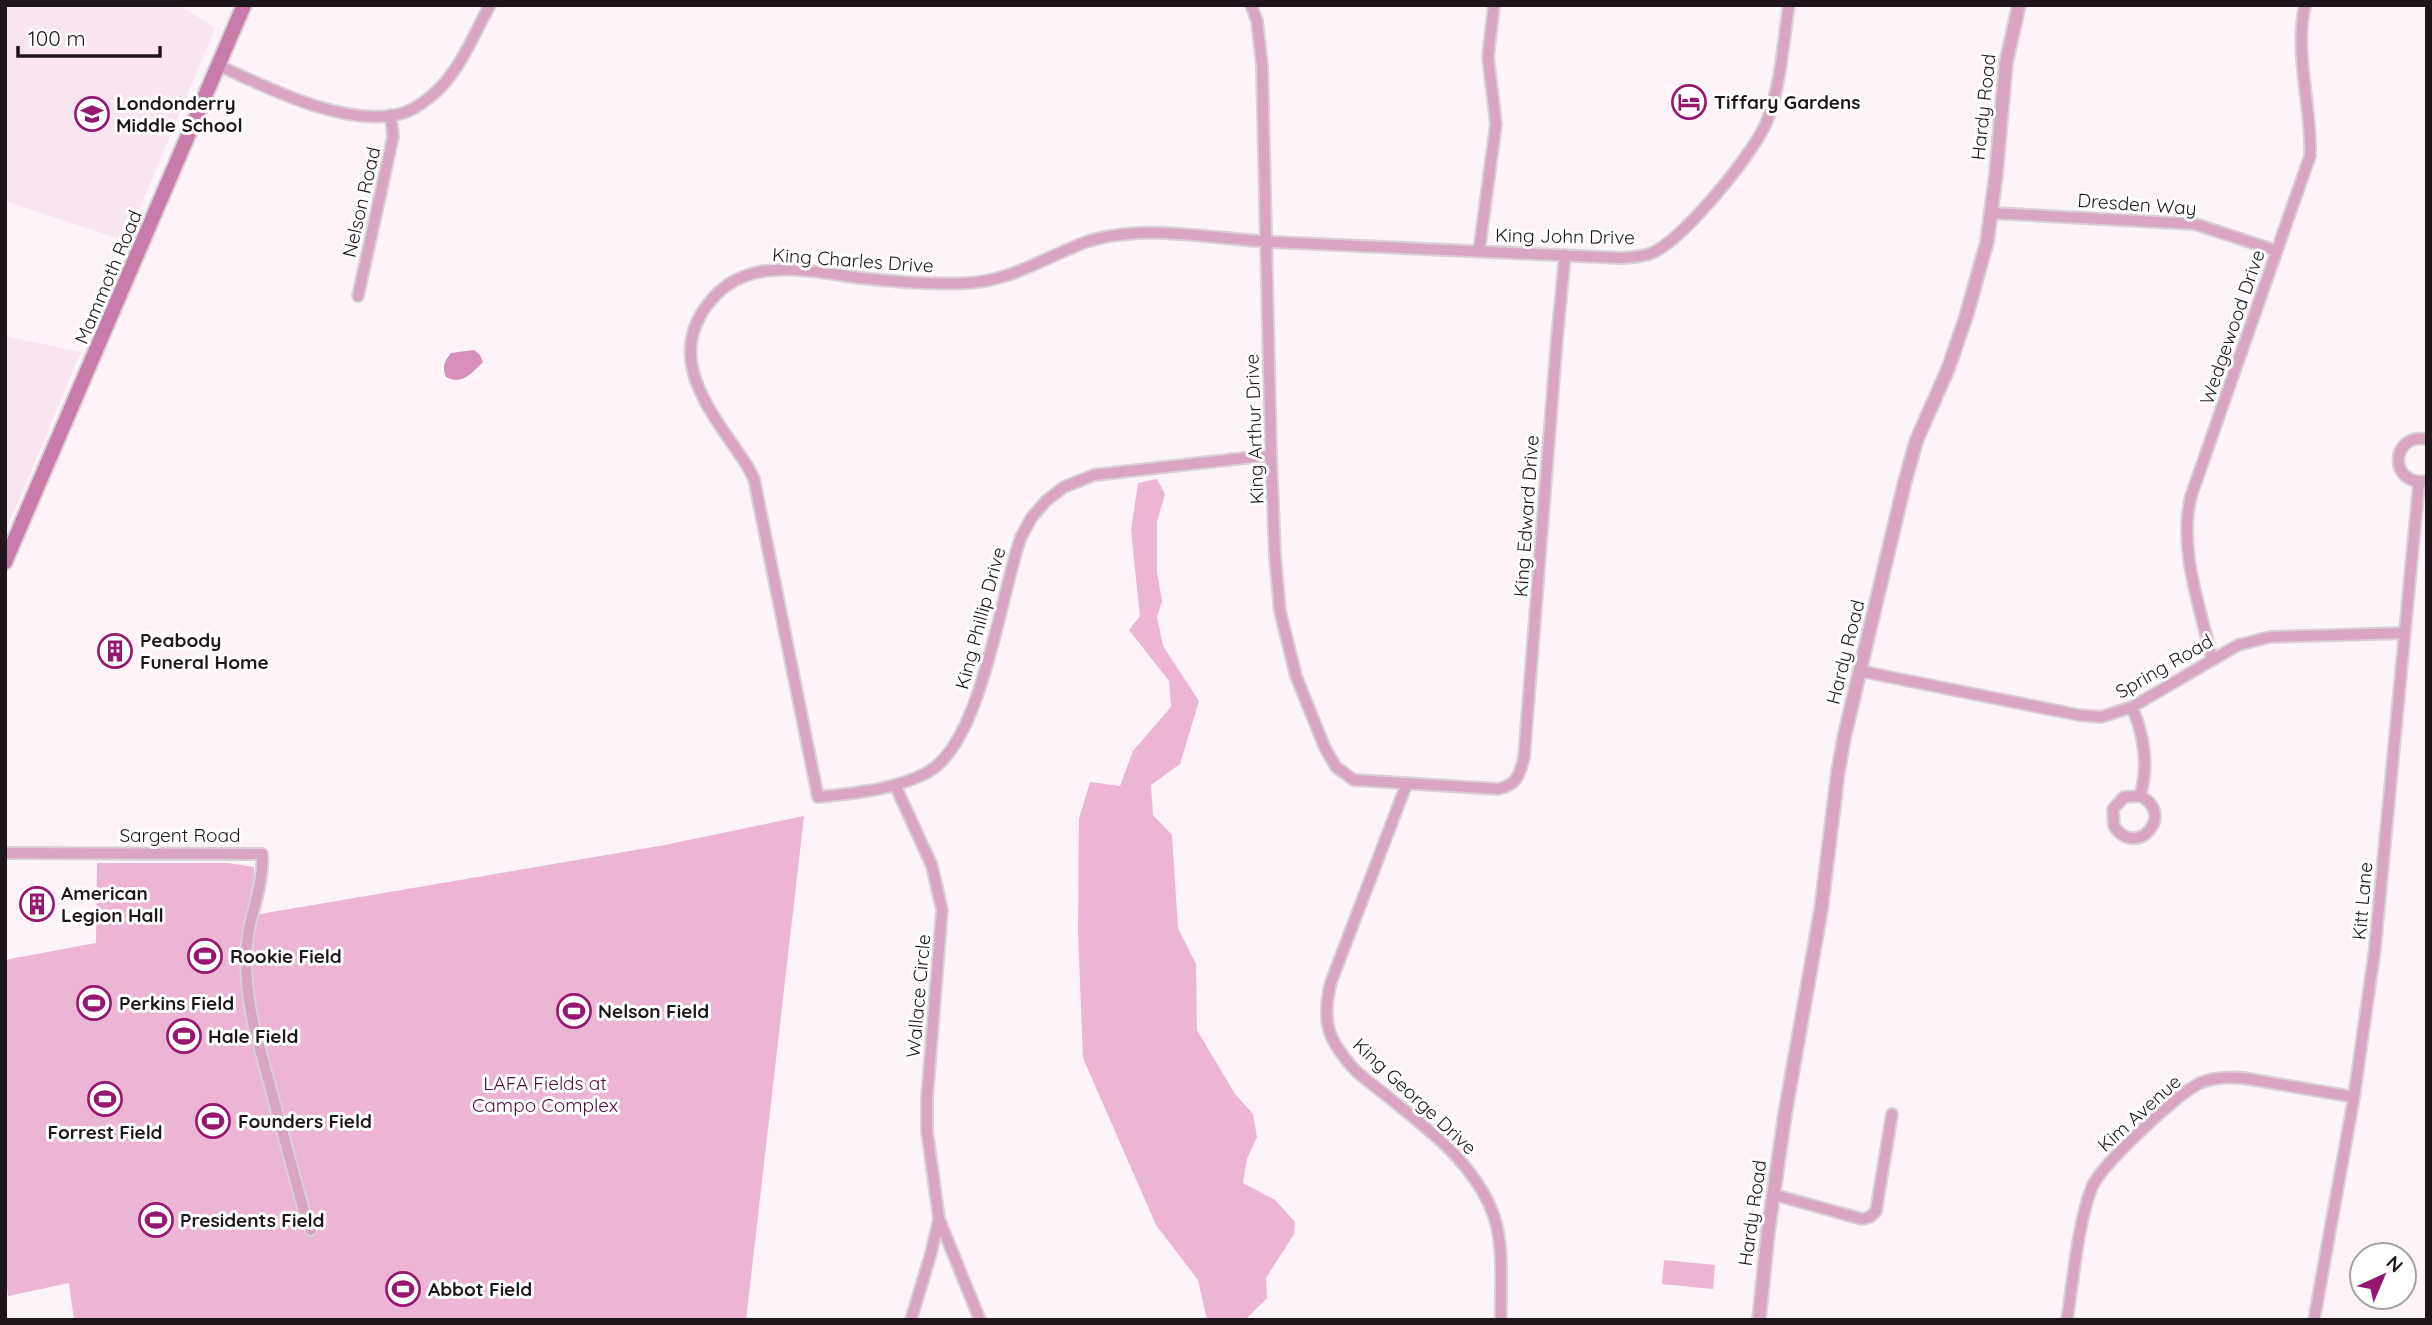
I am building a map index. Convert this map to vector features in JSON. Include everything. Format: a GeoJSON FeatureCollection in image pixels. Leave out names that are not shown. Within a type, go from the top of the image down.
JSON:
{"type":"FeatureCollection","features":[{"type":"Feature","properties":{"kind":"main road","name":"Mammoth Road"},"geometry":{"type":"LineString","coordinates":[[5,562],[244,5]]}},
{"type":"Feature","properties":{"kind":"street"},"geometry":{"type":"LineString","coordinates":[[218,65],[309,104],[351,114],[391,116],[417,106],[442,86],[456,68],[490,5]]}},
{"type":"Feature","properties":{"kind":"street","name":"King Arthur Drive"},"geometry":{"type":"LineString","coordinates":[[1251,5],[1261,43],[1275,556],[1280,611],[1296,676],[1325,748],[1336,767],[1354,780],[1498,789],[1519,779]]}},
{"type":"Feature","properties":{"kind":"street"},"geometry":{"type":"LineString","coordinates":[[1479,251],[1496,124],[1488,57],[1494,5]]}},
{"type":"Feature","properties":{"kind":"street","name":"King John Drive"},"geometry":{"type":"LineString","coordinates":[[1266,242],[1621,258],[1643,256],[1672,242],[1688,226],[1757,140],[1767,121],[1776,89],[1789,5]]}},
{"type":"Feature","properties":{"kind":"street","name":"Hardy Road"},"geometry":{"type":"LineString","coordinates":[[1759,1320],[1785,1114],[1823,899],[1838,772],[1908,471],[1917,439],[1948,369],[1966,317],[1987,242],[2006,64],[2019,5]]}},
{"type":"Feature","properties":{"kind":"street","name":"Wedgewood Drive"},"geometry":{"type":"LineString","coordinates":[[2211,659],[2189,561],[2186,517],[2310,156],[2311,134],[2301,45],[2305,5]]}},
{"type":"Feature","properties":{"kind":"street","name":"Nelson Road"},"geometry":{"type":"LineString","coordinates":[[358,296],[393,137],[391,116]]}},
{"type":"Feature","properties":{"kind":"street","name":"Dresden Way"},"geometry":{"type":"LineString","coordinates":[[1991,213],[2195,224],[2277,251]]}},
{"type":"Feature","properties":{"kind":"street","name":"King Charles Drive"},"geometry":{"type":"LineString","coordinates":[[818,797],[754,479],[702,397],[692,372],[692,337],[702,312],[712,298],[732,282],[764,270],[807,271],[918,282],[973,283],[1005,276],[1109,235],[1142,233],[1266,242]]}},
{"type":"Feature","properties":{"kind":"street","name":"King Edward Drive"},"geometry":{"type":"LineString","coordinates":[[1519,779],[1525,746],[1565,255]]}},
{"type":"Feature","properties":{"kind":"street","name":"Kitt Lane"},"geometry":{"type":"LineString","coordinates":[[2314,1320],[2354,1097],[2375,948],[2405,633],[2423,482],[2405,477],[2398,464],[2398,457],[2405,444],[2411,440],[2427,439]]}},
{"type":"Feature","properties":{"kind":"street","name":"King Phillip Drive"},"geometry":{"type":"LineString","coordinates":[[818,797],[895,785],[930,771],[947,756],[960,738],[980,687],[1021,537],[1032,517],[1064,487],[1094,475],[1271,455]]}},
{"type":"Feature","properties":{"kind":"street","name":"Spring Road"},"geometry":{"type":"LineString","coordinates":[[1860,671],[2089,717],[2112,715],[2132,707],[2238,645],[2270,637],[2405,633]]}},
{"type":"Feature","properties":{"kind":"street"},"geometry":{"type":"LineString","coordinates":[[2132,707],[2144,739],[2140,796]]}},
{"type":"Feature","properties":{"kind":"street","name":"King George Drive"},"geometry":{"type":"LineString","coordinates":[[1407,783],[1331,982],[1326,1004],[1327,1026],[1342,1055],[1356,1071],[1458,1158],[1480,1185],[1497,1224],[1501,1320]]}},
{"type":"Feature","properties":{"kind":"street","name":"Wallace Circle"},"geometry":{"type":"LineString","coordinates":[[895,785],[932,866],[942,910],[927,1098],[927,1131],[939,1219],[980,1320]]}},
{"type":"Feature","properties":{"kind":"street"},"geometry":{"type":"LineString","coordinates":[[2140,796],[2153,807],[2154,824],[2142,836],[2126,837],[2113,825],[2113,809],[2124,797],[2140,796]]}},
{"type":"Feature","properties":{"kind":"street","name":"Sargent Road"},"geometry":{"type":"LineString","coordinates":[[5,853],[262,854],[260,883],[247,944],[248,995],[304,1215],[311,1230]]}},
{"type":"Feature","properties":{"kind":"street","name":"Kim Avenue"},"geometry":{"type":"LineString","coordinates":[[2067,1320],[2085,1212],[2095,1180],[2115,1156],[2179,1098],[2207,1080],[2227,1077],[2354,1097]]}},
{"type":"Feature","properties":{"kind":"street"},"geometry":{"type":"LineString","coordinates":[[1775,1195],[1862,1219],[1870,1217],[1876,1211],[1892,1114]]}},
{"type":"Feature","properties":{"kind":"street","name":"Wallace Circle"},"geometry":{"type":"LineString","coordinates":[[911,1320],[939,1219]]}},
{"type":"Feature","properties":{"kind":"shaded area","name":"Londonderry Middle School"},"geometry":{"type":"Polygon","coordinates":[[[5,5],[179,5],[215,28],[126,241],[5,201],[5,5]]]}},
{"type":"Feature","properties":{"kind":"shaded area"},"geometry":{"type":"Polygon","coordinates":[[[5,336],[81,352],[5,533],[5,336]]]}},
{"type":"Feature","properties":{"kind":"shaded area"},"geometry":{"type":"Polygon","coordinates":[[[474,350],[483,362],[475,370],[457,380],[446,377],[444,364],[451,353],[474,350]]]}},
{"type":"Feature","properties":{"kind":"green space"},"geometry":{"type":"Polygon","coordinates":[[[1157,479],[1165,494],[1157,522],[1157,572],[1162,601],[1157,617],[1163,646],[1199,701],[1180,764],[1151,785],[1153,815],[1172,835],[1178,928],[1196,964],[1197,1030],[1235,1094],[1253,1114],[1257,1137],[1247,1159],[1243,1183],[1275,1200],[1295,1222],[1294,1234],[1266,1278],[1267,1298],[1245,1320],[1207,1320],[1198,1280],[1156,1225],[1083,1058],[1078,931],[1079,819],[1090,782],[1120,786],[1133,751],[1171,707],[1169,681],[1129,630],[1140,616],[1131,530],[1138,483],[1157,479]]]}},
{"type":"Feature","properties":{"kind":"green space","name":"LAFA Fields at Campo Complex"},"geometry":{"type":"Polygon","coordinates":[[[804,816],[746,1320],[74,1320],[69,1283],[8,1296],[5,1270],[5,960],[96,943],[97,863],[228,863],[254,867],[245,919],[260,914],[665,845],[804,816]]]}},
{"type":"Feature","properties":{"kind":"green space"},"geometry":{"type":"Polygon","coordinates":[[[1664,1260],[1715,1265],[1713,1289],[1662,1284],[1664,1260]]]}},
{"type":"Feature","properties":{"kind":"place","name":"Tiffary Gardens"},"geometry":{"type":"Point","coordinates":[1689,102]}},
{"type":"Feature","properties":{"kind":"place","name":"Londonderry Middle School"},"geometry":{"type":"Point","coordinates":[92,114]}},
{"type":"Feature","properties":{"kind":"place","name":"Peabody Funeral Home"},"geometry":{"type":"Point","coordinates":[115,651]}},
{"type":"Feature","properties":{"kind":"place","name":"American Legion Hall"},"geometry":{"type":"Point","coordinates":[37,904]}},
{"type":"Feature","properties":{"kind":"place","name":"Rookie Field"},"geometry":{"type":"Point","coordinates":[205,956]}},
{"type":"Feature","properties":{"kind":"place","name":"Perkins Field"},"geometry":{"type":"Point","coordinates":[94,1003]}},
{"type":"Feature","properties":{"kind":"place","name":"Nelson Field"},"geometry":{"type":"Point","coordinates":[574,1011]}},
{"type":"Feature","properties":{"kind":"place","name":"Hale Field"},"geometry":{"type":"Point","coordinates":[184,1036]}},
{"type":"Feature","properties":{"kind":"place","name":"Forrest Field"},"geometry":{"type":"Point","coordinates":[105,1099]}},
{"type":"Feature","properties":{"kind":"place","name":"Founders Field"},"geometry":{"type":"Point","coordinates":[213,1121]}},
{"type":"Feature","properties":{"kind":"place","name":"Presidents Field"},"geometry":{"type":"Point","coordinates":[156,1220]}},
{"type":"Feature","properties":{"kind":"place","name":"Abbot Field"},"geometry":{"type":"Point","coordinates":[403,1289]}}]}
